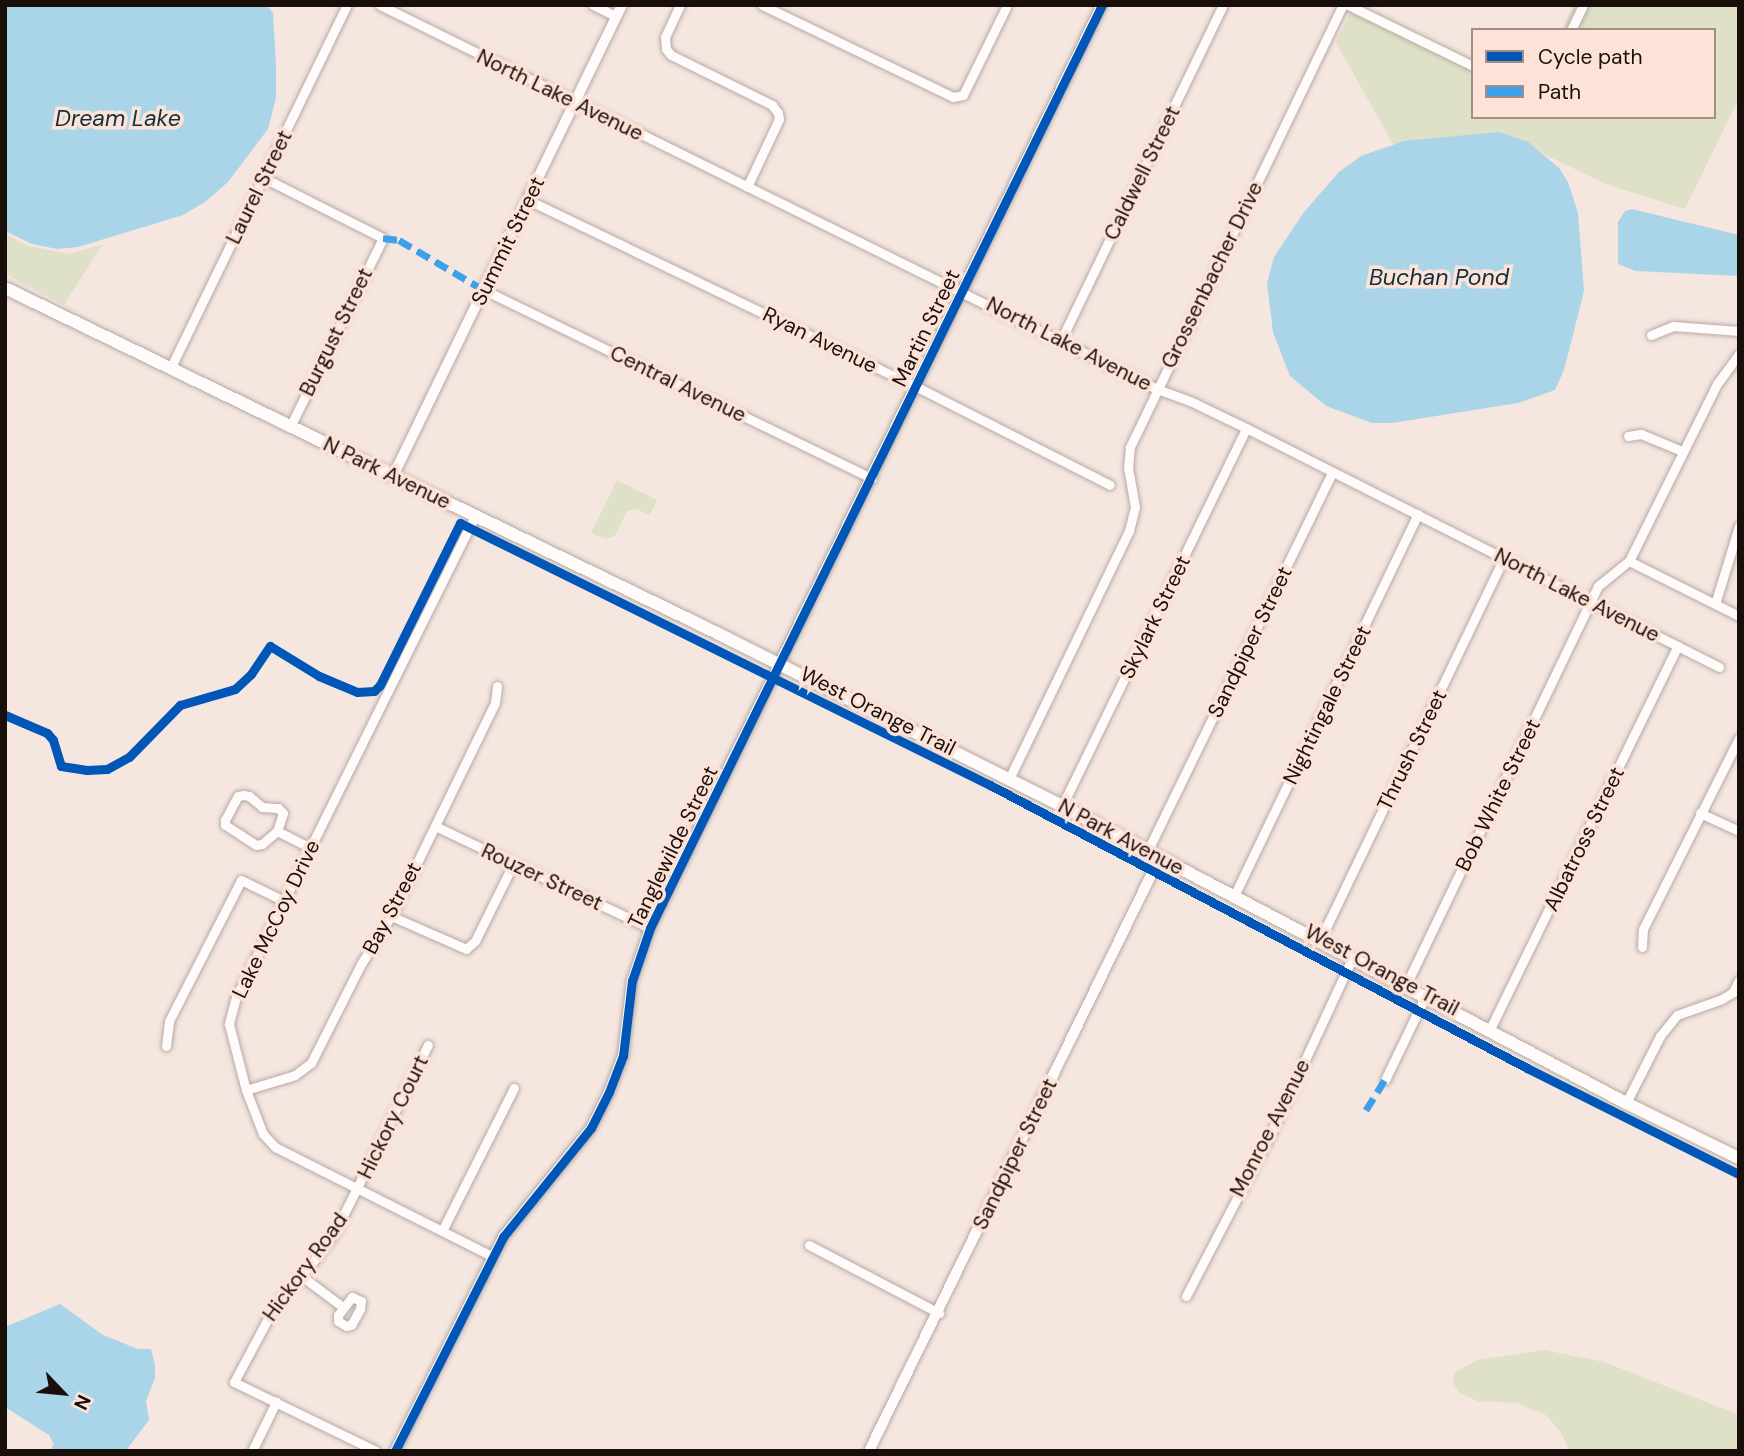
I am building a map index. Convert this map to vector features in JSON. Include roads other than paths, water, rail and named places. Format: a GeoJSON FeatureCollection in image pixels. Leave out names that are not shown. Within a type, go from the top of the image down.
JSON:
{"type":"FeatureCollection","features":[{"type":"Feature","properties":{"kind":"main road","name":"N Park Avenue"},"geometry":{"type":"LineString","coordinates":[[6,289],[1009,779],[1626,1103],[1739,1158]]}},
{"type":"Feature","properties":{"kind":"street","name":"Laurel Street"},"geometry":{"type":"LineString","coordinates":[[170,369],[347,5]]}},
{"type":"Feature","properties":{"kind":"street","name":"North Lake Avenue"},"geometry":{"type":"LineString","coordinates":[[380,5],[574,104],[963,291],[1060,342],[1246,428],[1719,667]]}},
{"type":"Feature","properties":{"kind":"street"},"geometry":{"type":"LineString","coordinates":[[593,5],[617,16]]}},
{"type":"Feature","properties":{"kind":"street","name":"Summit Street"},"geometry":{"type":"LineString","coordinates":[[393,476],[622,5]]}},
{"type":"Feature","properties":{"kind":"street"},"geometry":{"type":"LineString","coordinates":[[680,5],[665,37],[666,48],[671,55],[772,105],[778,113],[779,119],[747,187]]}},
{"type":"Feature","properties":{"kind":"street"},"geometry":{"type":"LineString","coordinates":[[762,5],[953,97],[963,95],[1007,5]]}},
{"type":"Feature","properties":{"kind":"street","name":"Martin Street"},"geometry":{"type":"LineString","coordinates":[[782,666],[1102,5]]}},
{"type":"Feature","properties":{"kind":"street","name":"Caldwell Street"},"geometry":{"type":"LineString","coordinates":[[1060,342],[1223,5]]}},
{"type":"Feature","properties":{"kind":"street"},"geometry":{"type":"LineString","coordinates":[[1346,5],[1471,65]]}},
{"type":"Feature","properties":{"kind":"street","name":"Grossenbacher Drive"},"geometry":{"type":"LineString","coordinates":[[1009,779],[1129,531],[1135,507],[1128,469],[1130,447],[1346,5]]}},
{"type":"Feature","properties":{"kind":"street"},"geometry":{"type":"LineString","coordinates":[[1573,28],[1583,5]]}},
{"type":"Feature","properties":{"kind":"street","name":"Burgust Street"},"geometry":{"type":"LineString","coordinates":[[264,178],[383,238],[290,427]]}},
{"type":"Feature","properties":{"kind":"street","name":"Ryan Avenue"},"geometry":{"type":"LineString","coordinates":[[528,200],[917,387],[1110,485]]}},
{"type":"Feature","properties":{"kind":"street","name":"Central Avenue"},"geometry":{"type":"LineString","coordinates":[[484,290],[872,478]]}},
{"type":"Feature","properties":{"kind":"street"},"geometry":{"type":"LineString","coordinates":[[1651,335],[1673,326],[1739,331]]}},
{"type":"Feature","properties":{"kind":"street"},"geometry":{"type":"LineString","coordinates":[[1739,354],[1717,384],[1629,561],[1739,616]]}},
{"type":"Feature","properties":{"kind":"street","name":"Skylark Street"},"geometry":{"type":"LineString","coordinates":[[1062,806],[1246,428]]}},
{"type":"Feature","properties":{"kind":"street"},"geometry":{"type":"LineString","coordinates":[[1628,436],[1640,434],[1682,451]]}},
{"type":"Feature","properties":{"kind":"street","name":"Sandpiper Street"},"geometry":{"type":"LineString","coordinates":[[1148,850],[1332,472]]}},
{"type":"Feature","properties":{"kind":"street","name":"Nightingale Street"},"geometry":{"type":"LineString","coordinates":[[1234,896],[1418,514]]}},
{"type":"Feature","properties":{"kind":"street","name":"Lake McCoy Drive"},"geometry":{"type":"LineString","coordinates":[[475,516],[236,997],[229,1024],[246,1090],[263,1133],[275,1147],[492,1256]]}},
{"type":"Feature","properties":{"kind":"street"},"geometry":{"type":"LineString","coordinates":[[1715,604],[1739,526]]}},
{"type":"Feature","properties":{"kind":"street","name":"Thrush Street"},"geometry":{"type":"LineString","coordinates":[[1318,942],[1504,558]]}},
{"type":"Feature","properties":{"kind":"street","name":"Bob White Street"},"geometry":{"type":"LineString","coordinates":[[1405,987],[1598,586],[1629,561]]}},
{"type":"Feature","properties":{"kind":"street","name":"Albatross Street"},"geometry":{"type":"LineString","coordinates":[[1489,1031],[1678,646]]}},
{"type":"Feature","properties":{"kind":"street","name":"Tanglewilde Street"},"geometry":{"type":"LineString","coordinates":[[395,1451],[492,1256],[518,1215],[591,1128],[609,1092],[622,1056],[632,981],[650,928],[782,666]]}},
{"type":"Feature","properties":{"kind":"street","name":"Bay Street"},"geometry":{"type":"LineString","coordinates":[[246,1090],[295,1075],[311,1063],[361,964],[391,916],[495,703],[497,686]]}},
{"type":"Feature","properties":{"kind":"street"},"geometry":{"type":"LineString","coordinates":[[1642,947],[1643,929],[1739,737]]}},
{"type":"Feature","properties":{"kind":"street"},"geometry":{"type":"LineString","coordinates":[[238,796],[250,796],[262,807],[282,811],[277,831],[262,845],[256,845],[228,828],[225,820],[238,796]]}},
{"type":"Feature","properties":{"kind":"street"},"geometry":{"type":"LineString","coordinates":[[1700,813],[1739,831]]}},
{"type":"Feature","properties":{"kind":"street","name":"Rouzer Street"},"geometry":{"type":"LineString","coordinates":[[435,826],[650,928]]}},
{"type":"Feature","properties":{"kind":"street"},"geometry":{"type":"LineString","coordinates":[[277,831],[310,848]]}},
{"type":"Feature","properties":{"kind":"street","name":"Sandpiper Street"},"geometry":{"type":"LineString","coordinates":[[869,1451],[1160,857]]}},
{"type":"Feature","properties":{"kind":"street"},"geometry":{"type":"LineString","coordinates":[[391,916],[466,949],[475,941],[513,864]]}},
{"type":"Feature","properties":{"kind":"street"},"geometry":{"type":"LineString","coordinates":[[166,1046],[169,1021],[241,880],[284,901]]}},
{"type":"Feature","properties":{"kind":"street","name":"Monroe Avenue"},"geometry":{"type":"LineString","coordinates":[[1186,1296],[1272,1131],[1352,960]]}},
{"type":"Feature","properties":{"kind":"street"},"geometry":{"type":"LineString","coordinates":[[1626,1103],[1660,1036],[1677,1015],[1722,999],[1732,992],[1739,980]]}},
{"type":"Feature","properties":{"kind":"street"},"geometry":{"type":"LineString","coordinates":[[1385,1080],[1425,998]]}},
{"type":"Feature","properties":{"kind":"street","name":"Hickory Court"},"geometry":{"type":"LineString","coordinates":[[358,1189],[428,1045]]}},
{"type":"Feature","properties":{"kind":"street"},"geometry":{"type":"LineString","coordinates":[[442,1231],[514,1088]]}},
{"type":"Feature","properties":{"kind":"street","name":"Hickory Road"},"geometry":{"type":"LineString","coordinates":[[276,1402],[234,1382],[274,1307],[316,1258],[358,1189]]}},
{"type":"Feature","properties":{"kind":"street"},"geometry":{"type":"LineString","coordinates":[[809,1245],[939,1312]]}},
{"type":"Feature","properties":{"kind":"street"},"geometry":{"type":"LineString","coordinates":[[300,1275],[343,1307]]}},
{"type":"Feature","properties":{"kind":"street"},"geometry":{"type":"LineString","coordinates":[[253,1451],[276,1402],[376,1451]]}},
{"type":"Feature","properties":{"kind":"water","name":"Dream Lake"},"geometry":{"type":"Polygon","coordinates":[[[5,5],[267,5],[273,13],[276,65],[276,98],[268,129],[228,182],[205,202],[183,215],[78,247],[57,249],[32,244],[5,231],[5,5]]]}},
{"type":"Feature","properties":{"kind":"water","name":"Buchan Pond"},"geometry":{"type":"Polygon","coordinates":[[[1499,132],[1528,142],[1559,168],[1568,182],[1578,213],[1584,291],[1564,370],[1555,390],[1518,403],[1392,423],[1372,423],[1326,406],[1290,376],[1273,332],[1267,283],[1274,257],[1304,212],[1339,172],[1361,156],[1404,141],[1499,132]]]}},
{"type":"Feature","properties":{"kind":"water"},"geometry":{"type":"Polygon","coordinates":[[[1632,209],[1739,235],[1739,276],[1636,271],[1618,264],[1618,222],[1625,211],[1632,209]]]}},
{"type":"Feature","properties":{"kind":"water"},"geometry":{"type":"Polygon","coordinates":[[[60,1304],[103,1335],[138,1349],[151,1349],[155,1378],[146,1401],[149,1420],[127,1449],[49,1451],[54,1445],[49,1435],[5,1407],[5,1327],[60,1304]]]}}]}
